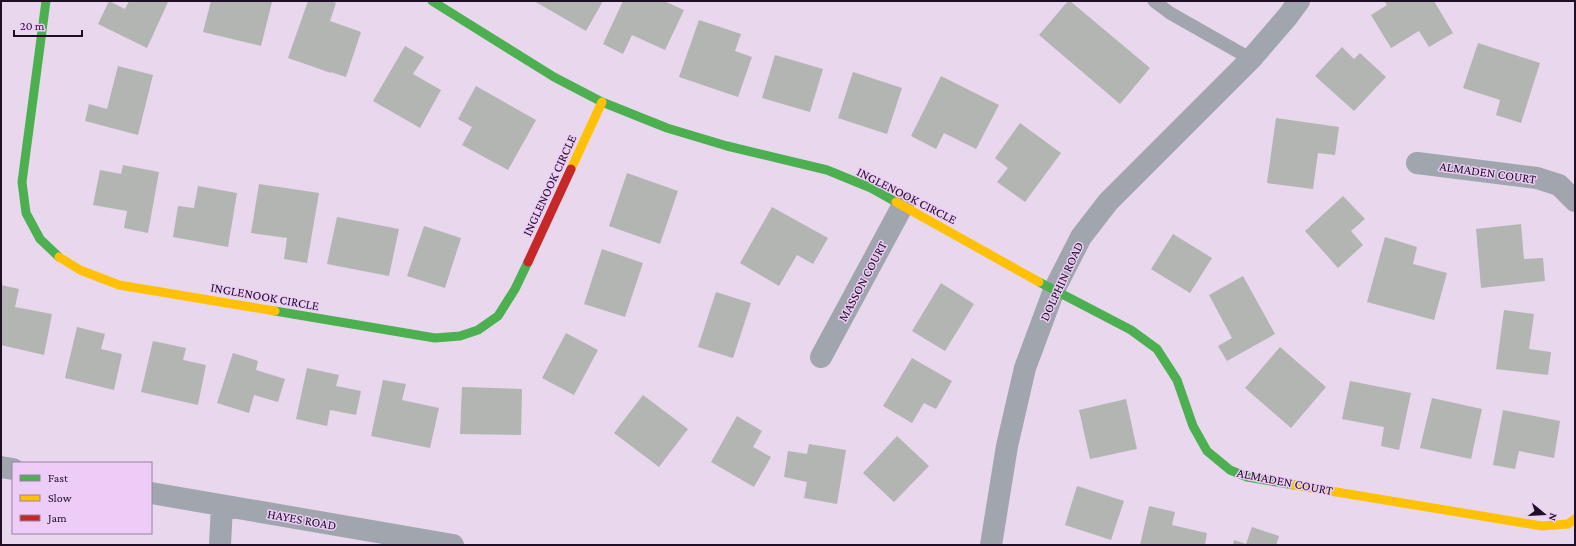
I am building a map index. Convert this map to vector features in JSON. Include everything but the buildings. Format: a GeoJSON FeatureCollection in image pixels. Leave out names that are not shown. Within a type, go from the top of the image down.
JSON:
{"type":"FeatureCollection","features":[{"type":"Feature","properties":{"kind":"street","name":"INGLENOOK CIRCLE"},"geometry":{"type":"LineString","coordinates":[[46,1],[43,13],[22,182],[26,213],[40,239],[55,255],[80,270],[119,285],[435,338],[460,336],[478,330],[498,316],[515,289],[602,102]]}},
{"type":"Feature","properties":{"kind":"street","name":"INGLENOOK CIRCLE"},"geometry":{"type":"LineString","coordinates":[[432,1],[554,77],[602,102],[667,128],[728,146],[827,170],[871,188],[1054,290]]}},
{"type":"Feature","properties":{"kind":"street","name":"DOLPHIN ROAD"},"geometry":{"type":"LineString","coordinates":[[991,545],[1007,446],[1025,368],[1054,290],[1081,237],[1108,202],[1251,58],[1288,16],[1298,1]]}},
{"type":"Feature","properties":{"kind":"street","name":"ALMADEN COURT"},"geometry":{"type":"LineString","coordinates":[[1417,163],[1537,178],[1559,186],[1575,201]]}},
{"type":"Feature","properties":{"kind":"street","name":"MASSON COURT"},"geometry":{"type":"LineString","coordinates":[[821,357],[903,205]]}},
{"type":"Feature","properties":{"kind":"street","name":"ALMADEN COURT"},"geometry":{"type":"LineString","coordinates":[[1054,290],[1131,330],[1157,349],[1177,380],[1193,426],[1207,451],[1230,470],[1248,477],[1542,526],[1568,524],[1575,519]]}},
{"type":"Feature","properties":{"kind":"street"},"geometry":{"type":"LineString","coordinates":[[1,467],[12,469]]}},
{"type":"Feature","properties":{"kind":"street","name":"HAYES ROAD"},"geometry":{"type":"LineString","coordinates":[[152,493],[453,545]]}},
{"type":"Feature","properties":{"kind":"street"},"geometry":{"type":"LineString","coordinates":[[220,545],[222,506]]}},
{"type":"Feature","properties":{"kind":"lane"},"geometry":{"type":"LineString","coordinates":[[1154,1],[1170,13],[1251,58]]}},
{"type":"Feature","properties":{"kind":"traffic: fast"},"geometry":{"type":"LineString","coordinates":[[46,1],[22,182],[26,213],[40,239],[59,257]]}},
{"type":"Feature","properties":{"kind":"traffic: fast"},"geometry":{"type":"LineString","coordinates":[[432,1],[554,77],[602,102],[667,128],[727,146],[827,170],[871,188],[896,202]]}},
{"type":"Feature","properties":{"kind":"traffic: fast"},"geometry":{"type":"LineString","coordinates":[[275,311],[435,338],[460,336],[478,330],[498,316],[515,289],[528,262]]}},
{"type":"Feature","properties":{"kind":"traffic: fast"},"geometry":{"type":"LineString","coordinates":[[1039,282],[1131,330],[1157,349],[1177,380],[1193,426],[1207,451],[1230,470],[1247,477],[1294,485]]}},
{"type":"Feature","properties":{"kind":"traffic: slow"},"geometry":{"type":"LineString","coordinates":[[571,169],[602,102]]}},
{"type":"Feature","properties":{"kind":"traffic: slow"},"geometry":{"type":"LineString","coordinates":[[896,202],[1039,282]]}},
{"type":"Feature","properties":{"kind":"traffic: slow"},"geometry":{"type":"LineString","coordinates":[[59,257],[80,270],[119,285],[275,311]]}},
{"type":"Feature","properties":{"kind":"traffic: slow"},"geometry":{"type":"LineString","coordinates":[[1294,485],[1542,526],[1568,524],[1575,519]]}},
{"type":"Feature","properties":{"kind":"traffic: jam"},"geometry":{"type":"LineString","coordinates":[[528,262],[571,169]]}}]}
